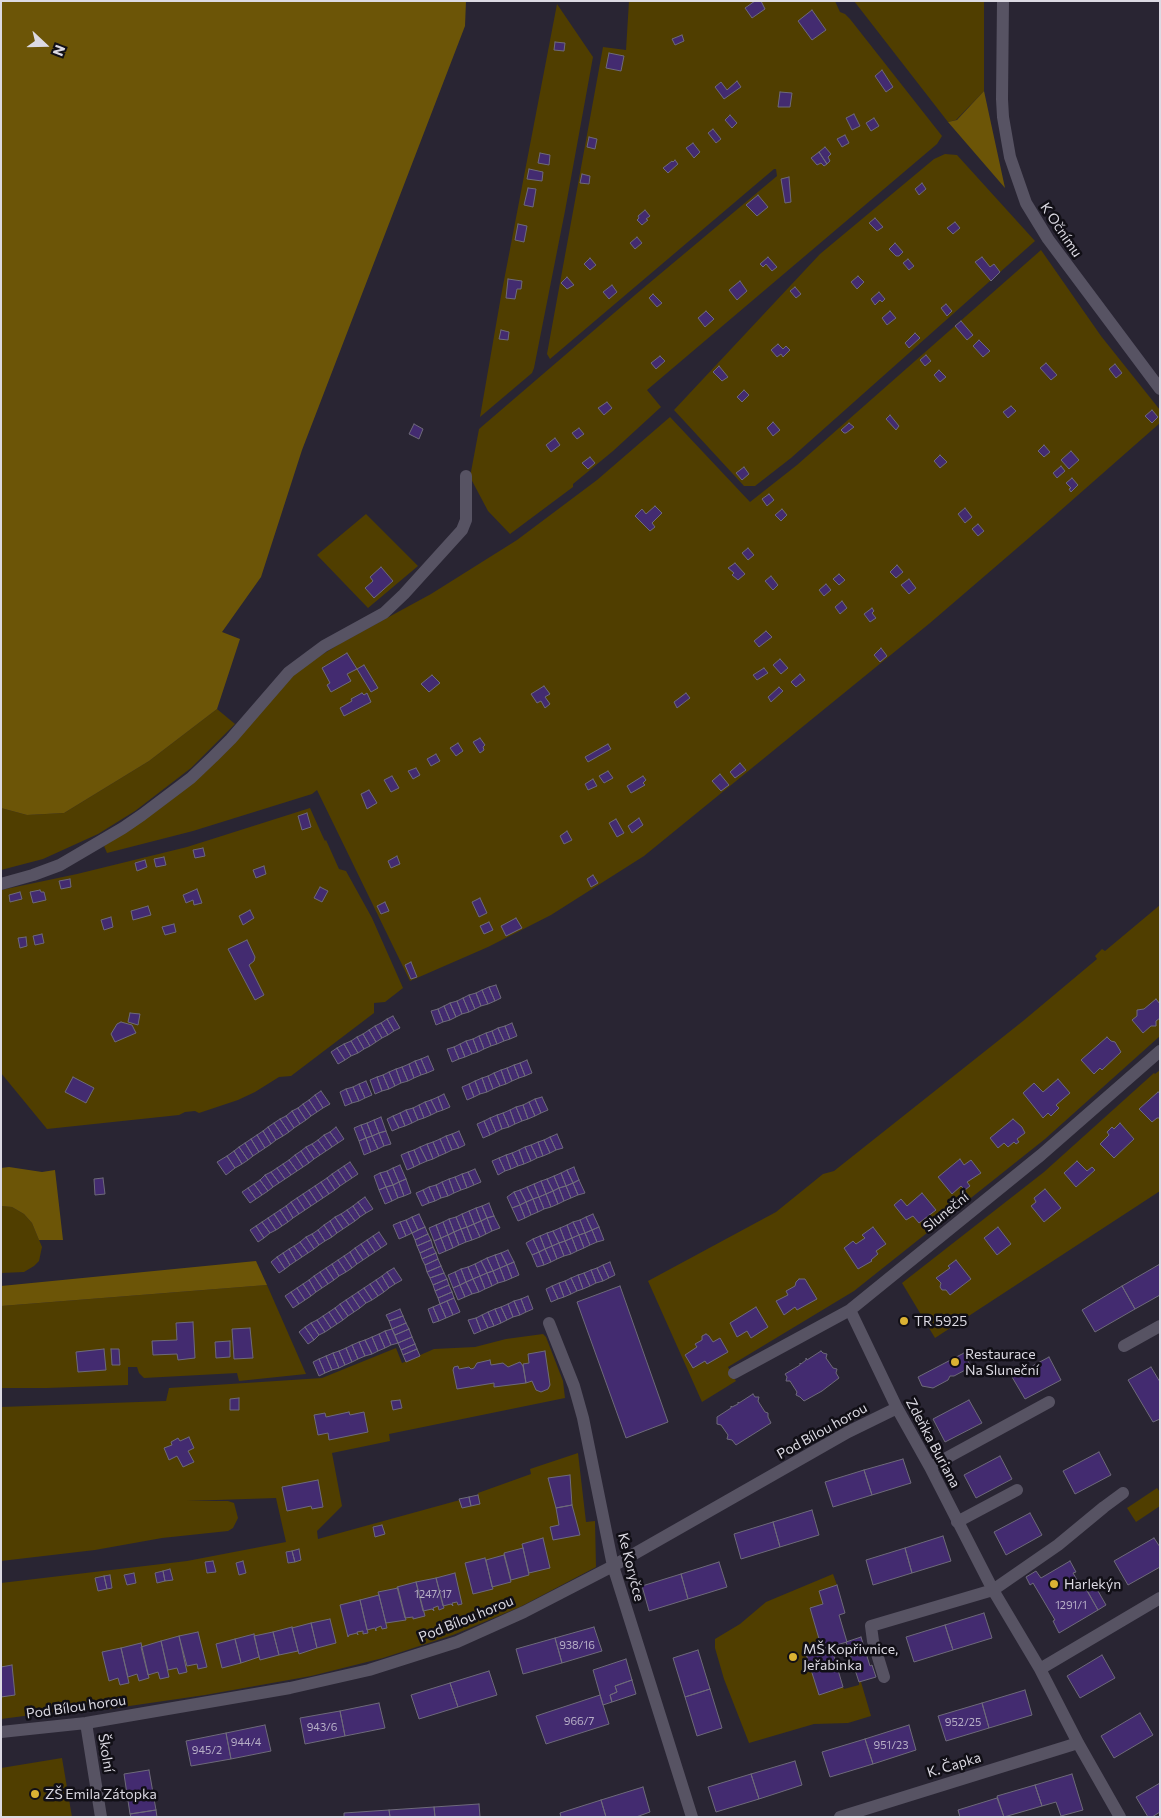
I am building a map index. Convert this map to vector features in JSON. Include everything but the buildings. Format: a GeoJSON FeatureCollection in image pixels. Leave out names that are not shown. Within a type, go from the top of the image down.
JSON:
{"type":"FeatureCollection","features":[{"type":"Feature","properties":{"kind":"street","name":"K Očnímu"},"geometry":{"type":"LineString","coordinates":[[1003,1],[1003,117],[1010,157],[1026,203],[1048,239],[1160,389]]}},
{"type":"Feature","properties":{"kind":"street"},"geometry":{"type":"LineString","coordinates":[[1,884],[60,865],[136,819],[191,778],[231,739],[288,672],[307,656],[384,613],[404,594],[462,530],[466,520],[466,476]]}},
{"type":"Feature","properties":{"kind":"street","name":"Sluneční"},"geometry":{"type":"LineString","coordinates":[[734,1373],[850,1310],[1041,1155],[1160,1051]]}},
{"type":"Feature","properties":{"kind":"street","name":"Zdeňka Buriana"},"geometry":{"type":"LineString","coordinates":[[850,1310],[897,1408],[930,1467],[993,1590],[1040,1669],[1115,1815]]}},
{"type":"Feature","properties":{"kind":"street","name":"Ke Koryčce"},"geometry":{"type":"LineString","coordinates":[[549,1323],[574,1386],[583,1418],[613,1566],[692,1817]]}},
{"type":"Feature","properties":{"kind":"street"},"geometry":{"type":"LineString","coordinates":[[1124,1346],[1160,1326]]}},
{"type":"Feature","properties":{"kind":"street"},"geometry":{"type":"LineString","coordinates":[[930,1467],[1049,1402]]}},
{"type":"Feature","properties":{"kind":"street","name":"Pod Bílou horou"},"geometry":{"type":"LineString","coordinates":[[1,1732],[86,1723],[290,1688],[369,1670],[458,1642],[490,1628],[613,1566],[853,1430],[897,1408]]}},
{"type":"Feature","properties":{"kind":"street"},"geometry":{"type":"LineString","coordinates":[[957,1522],[1016,1490]]}},
{"type":"Feature","properties":{"kind":"street"},"geometry":{"type":"LineString","coordinates":[[884,1677],[873,1641],[871,1626],[993,1590],[1058,1545],[1123,1493]]}},
{"type":"Feature","properties":{"kind":"street"},"geometry":{"type":"LineString","coordinates":[[1040,1669],[1160,1598]]}},
{"type":"Feature","properties":{"kind":"street","name":"Školní"},"geometry":{"type":"LineString","coordinates":[[86,1723],[101,1817]]}},
{"type":"Feature","properties":{"kind":"street","name":"K. Čapka"},"geometry":{"type":"LineString","coordinates":[[840,1817],[1078,1743]]}},
{"type":"Feature","properties":{"kind":"shaded area"},"geometry":{"type":"Polygon","coordinates":[[[1,1],[466,1],[465,26],[302,450],[261,577],[222,632],[240,639],[217,709],[149,761],[64,813],[27,815],[1,808],[1,1]]]}},
{"type":"Feature","properties":{"kind":"shaded area"},"geometry":{"type":"Polygon","coordinates":[[[629,1],[835,1],[840,12],[850,19],[942,136],[937,144],[647,390],[661,407],[613,451],[573,484],[573,487],[510,534],[488,511],[470,477],[479,429],[777,176],[776,169],[774,169],[550,359],[547,354],[603,47],[626,50],[629,1]]]}},
{"type":"Feature","properties":{"kind":"shaded area"},"geometry":{"type":"Polygon","coordinates":[[[854,1],[984,1],[984,91],[956,120],[948,122],[854,1]]]}},
{"type":"Feature","properties":{"kind":"shaded area"},"geometry":{"type":"Polygon","coordinates":[[[557,4],[593,57],[565,211],[532,373],[480,417],[501,296],[557,4]]]}},
{"type":"Feature","properties":{"kind":"shaded area"},"geometry":{"type":"Polygon","coordinates":[[[984,91],[1005,188],[948,122],[957,120],[984,91]]]}},
{"type":"Feature","properties":{"kind":"shaded area"},"geometry":{"type":"Polygon","coordinates":[[[945,154],[957,155],[1035,241],[791,458],[755,486],[744,486],[674,410],[820,254],[934,159],[945,154]]]}},
{"type":"Feature","properties":{"kind":"shaded area"},"geometry":{"type":"Polygon","coordinates":[[[1041,250],[1101,336],[1160,410],[1160,423],[930,623],[644,856],[551,915],[488,947],[410,981],[317,790],[312,794],[193,831],[107,853],[104,846],[148,817],[299,669],[341,643],[431,594],[517,540],[597,480],[670,417],[750,502],[797,465],[1041,250]]]}},
{"type":"Feature","properties":{"kind":"shaded area"},"geometry":{"type":"Polygon","coordinates":[[[366,514],[418,566],[368,608],[317,555],[366,514]]]}},
{"type":"Feature","properties":{"kind":"shaded area"},"geometry":{"type":"Polygon","coordinates":[[[217,709],[235,724],[191,768],[135,811],[98,834],[43,859],[1,870],[1,808],[27,815],[64,813],[149,761],[217,709]]]}},
{"type":"Feature","properties":{"kind":"shaded area"},"geometry":{"type":"Polygon","coordinates":[[[310,808],[339,869],[346,871],[372,918],[403,988],[385,1002],[374,1003],[374,1013],[291,1076],[279,1077],[238,1100],[199,1113],[195,1111],[185,1112],[179,1115],[47,1129],[1,1073],[1,890],[77,874],[187,847],[310,808]]]}},
{"type":"Feature","properties":{"kind":"shaded area"},"geometry":{"type":"Polygon","coordinates":[[[1160,905],[1160,1036],[1045,1139],[854,1291],[728,1367],[736,1381],[702,1402],[648,1281],[776,1212],[823,1174],[834,1171],[1023,1021],[1097,959],[1095,956],[1102,949],[1105,951],[1160,905]]]}},
{"type":"Feature","properties":{"kind":"shaded area"},"geometry":{"type":"Polygon","coordinates":[[[1160,1070],[1160,1191],[935,1338],[902,1283],[1044,1172],[1154,1073],[1160,1070]]]}},
{"type":"Feature","properties":{"kind":"shaded area"},"geometry":{"type":"Polygon","coordinates":[[[9,1167],[42,1172],[55,1170],[63,1240],[39,1240],[32,1223],[24,1214],[12,1207],[1,1206],[1,1168],[9,1167]]]}},
{"type":"Feature","properties":{"kind":"shaded area"},"geometry":{"type":"Polygon","coordinates":[[[1,1206],[12,1207],[24,1214],[32,1223],[42,1247],[39,1261],[24,1272],[1,1273],[1,1206]]]}},
{"type":"Feature","properties":{"kind":"shaded area"},"geometry":{"type":"Polygon","coordinates":[[[256,1261],[267,1285],[1,1306],[1,1286],[256,1261]]]}},
{"type":"Feature","properties":{"kind":"shaded area"},"geometry":{"type":"Polygon","coordinates":[[[267,1285],[306,1374],[239,1381],[237,1373],[144,1378],[139,1373],[137,1367],[128,1367],[128,1385],[1,1388],[1,1306],[267,1285]]]}},
{"type":"Feature","properties":{"kind":"shaded area"},"geometry":{"type":"Polygon","coordinates":[[[543,1334],[546,1337],[563,1381],[565,1398],[389,1434],[390,1441],[332,1453],[342,1506],[317,1531],[318,1539],[478,1495],[478,1493],[531,1474],[530,1469],[578,1453],[586,1522],[595,1521],[596,1567],[520,1607],[453,1635],[383,1658],[311,1676],[205,1695],[102,1710],[101,1706],[1,1719],[1,1583],[187,1561],[286,1542],[276,1498],[187,1501],[228,1501],[234,1503],[238,1518],[233,1528],[228,1531],[162,1538],[95,1550],[1,1561],[1,1407],[166,1401],[169,1388],[322,1378],[396,1348],[402,1363],[434,1349],[475,1347],[506,1339],[543,1334]]]}},
{"type":"Feature","properties":{"kind":"shaded area"},"geometry":{"type":"Polygon","coordinates":[[[1157,1488],[1160,1492],[1160,1506],[1136,1522],[1127,1508],[1157,1488]]]}},
{"type":"Feature","properties":{"kind":"shaded area","name":"MŠ Kopřivnice, Jeřabinka"},"geometry":{"type":"Polygon","coordinates":[[[833,1574],[837,1585],[819,1591],[823,1604],[810,1608],[822,1649],[806,1654],[819,1694],[843,1687],[844,1689],[859,1685],[859,1682],[861,1682],[871,1716],[848,1723],[814,1724],[749,1743],[724,1679],[715,1648],[715,1639],[740,1624],[766,1602],[833,1574]]]}},
{"type":"Feature","properties":{"kind":"shaded area","name":"ZŠ Emila Zátopka"},"geometry":{"type":"Polygon","coordinates":[[[62,1758],[72,1817],[1,1817],[1,1768],[62,1758]]]}},
{"type":"Feature","properties":{"kind":"place","name":"TR 5925"},"geometry":{"type":"Point","coordinates":[904,1321]}},
{"type":"Feature","properties":{"kind":"place","name":"Restaurace Na Sluneční"},"geometry":{"type":"Point","coordinates":[955,1362]}},
{"type":"Feature","properties":{"kind":"place","name":"Harlekýn"},"geometry":{"type":"Point","coordinates":[1054,1584]}},
{"type":"Feature","properties":{"kind":"place","name":"MŠ Kopřivnice, Jeřabinka"},"geometry":{"type":"Point","coordinates":[793,1657]}},
{"type":"Feature","properties":{"kind":"place","name":"ZŠ Emila Zátopka"},"geometry":{"type":"Point","coordinates":[35,1794]}}]}
